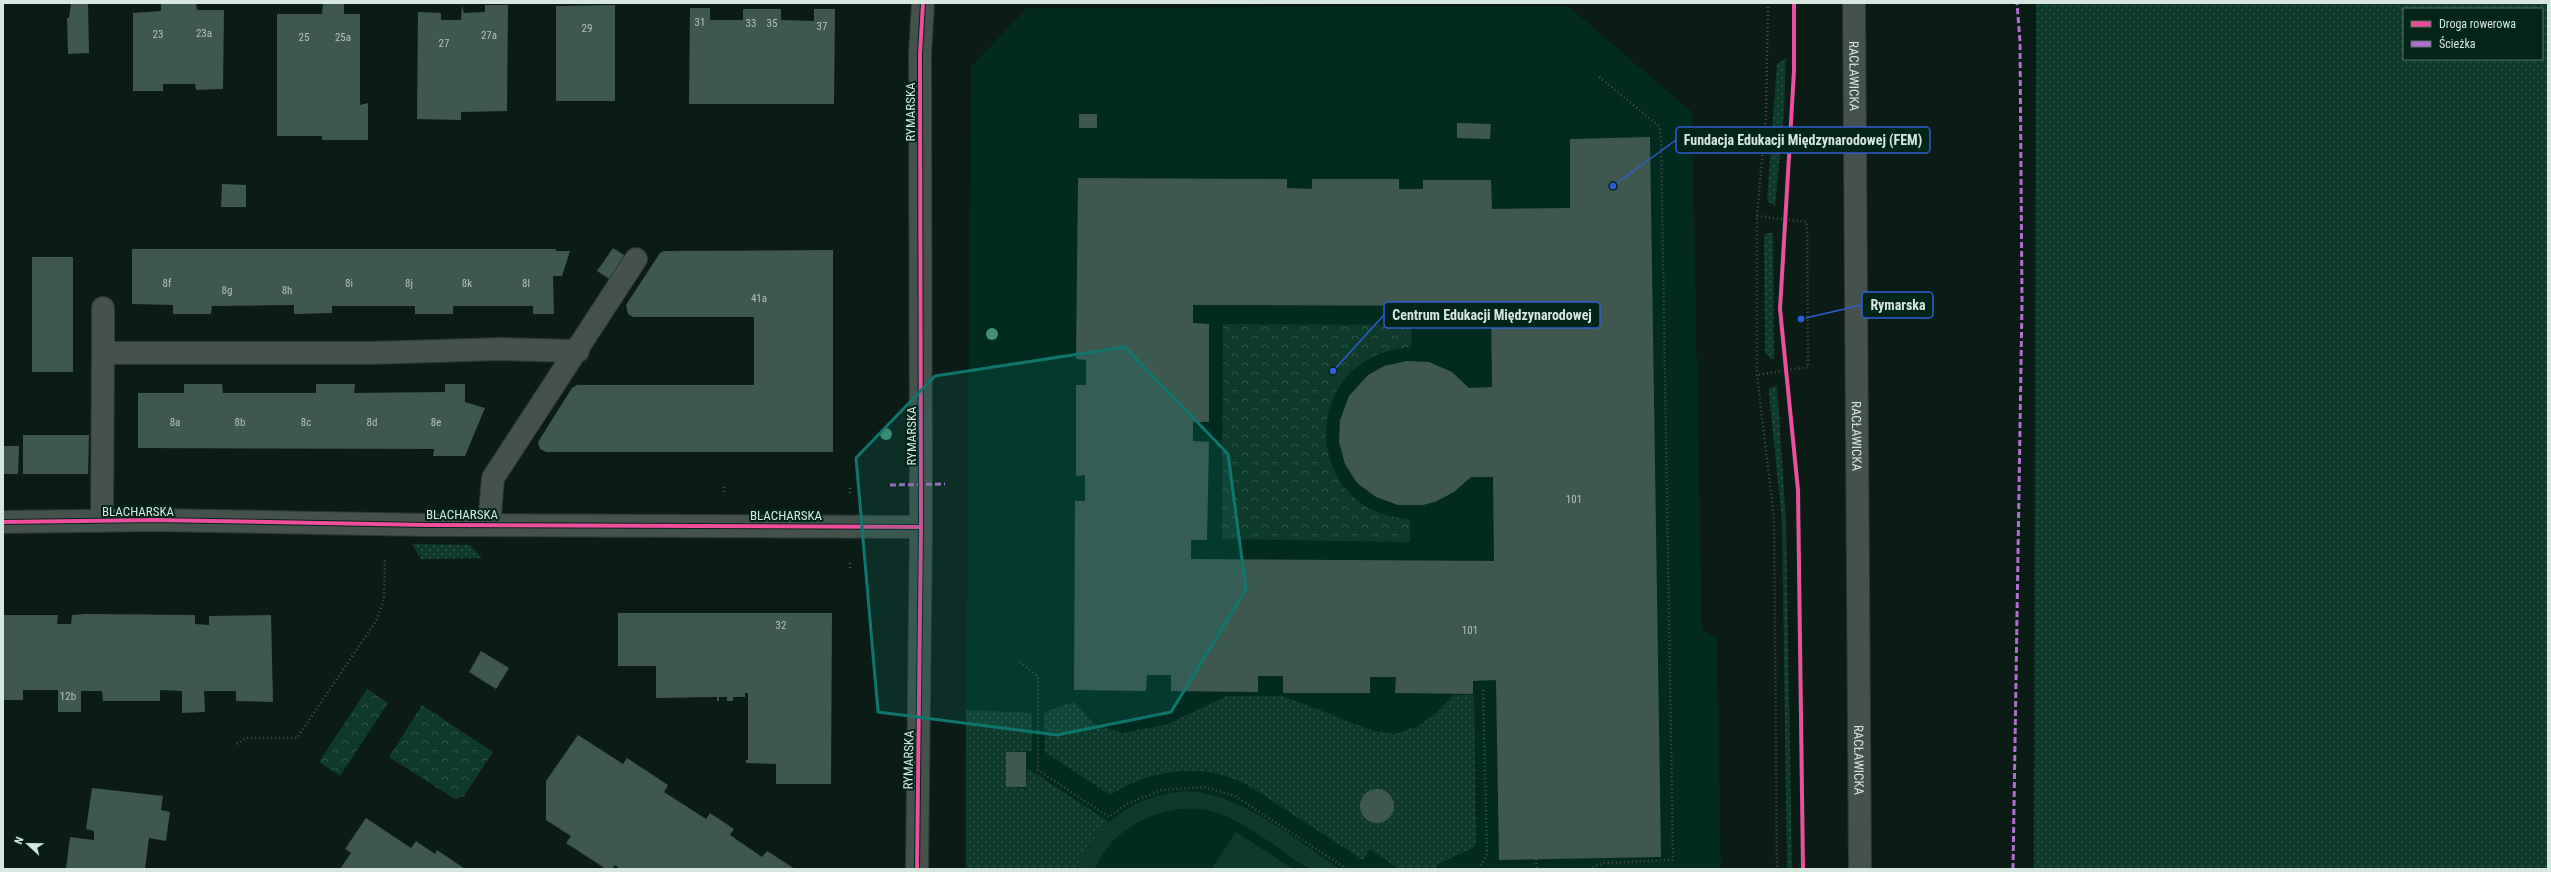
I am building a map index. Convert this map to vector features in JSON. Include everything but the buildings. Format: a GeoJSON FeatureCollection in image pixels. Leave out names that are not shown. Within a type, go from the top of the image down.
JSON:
{"type":"FeatureCollection","features":[{"type":"Feature","properties":{"kind":"street","name":"RYMARSKA"},"geometry":{"type":"LineString","coordinates":[[917,869],[921,527],[920,54],[923,3]]}},
{"type":"Feature","properties":{"kind":"street","name":"RACŁAWICKA"},"geometry":{"type":"LineString","coordinates":[[1854,3],[1860,869]]}},
{"type":"Feature","properties":{"kind":"street"},"geometry":{"type":"LineString","coordinates":[[489,525],[494,478],[578,351],[636,258]]}},
{"type":"Feature","properties":{"kind":"street"},"geometry":{"type":"LineString","coordinates":[[102,521],[103,308]]}},
{"type":"Feature","properties":{"kind":"street"},"geometry":{"type":"LineString","coordinates":[[103,353],[370,353],[502,349],[578,351]]}},
{"type":"Feature","properties":{"kind":"street","name":"BLACHARSKA"},"geometry":{"type":"LineString","coordinates":[[3,522],[102,521],[921,527]]}},
{"type":"Feature","properties":{"kind":"path"},"geometry":{"type":"LineString","coordinates":[[1768,3],[1766,115],[1757,216],[1757,375],[1774,518],[1777,869]]}},
{"type":"Feature","properties":{"kind":"path"},"geometry":{"type":"LineString","coordinates":[[1589,869],[1602,863],[1672,860],[1673,857],[1661,140],[1659,126],[1598,76]]}},
{"type":"Feature","properties":{"kind":"path"},"geometry":{"type":"LineString","coordinates":[[1784,212],[1784,227]]}},
{"type":"Feature","properties":{"kind":"path"},"geometry":{"type":"LineString","coordinates":[[1757,216],[1807,222],[1808,367],[1757,375]]}},
{"type":"Feature","properties":{"kind":"path"},"geometry":{"type":"LineString","coordinates":[[1784,363],[1785,378]]}},
{"type":"Feature","properties":{"kind":"path"},"geometry":{"type":"LineString","coordinates":[[237,744],[246,738],[296,738],[376,621],[384,599],[386,555]]}},
{"type":"Feature","properties":{"kind":"path"},"geometry":{"type":"LineString","coordinates":[[1020,662],[1038,677],[1038,770],[1109,817],[1127,804],[1162,790],[1204,787],[1239,799],[1347,869]]}},
{"type":"Feature","properties":{"kind":"path"},"geometry":{"type":"LineString","coordinates":[[1479,869],[1486,854],[1483,688]]}},
{"type":"Feature","properties":{"kind":"path"},"geometry":{"type":"LineString","coordinates":[[1536,859],[1537,869]]}},
{"type":"Feature","properties":{"kind":"highlighted area"},"geometry":{"type":"Polygon","coordinates":[[[1125,347],[1228,454],[1246,590],[1171,712],[1057,735],[878,712],[856,458],[935,376],[1125,347]]]}},
{"type":"Feature","properties":{"kind":"shaded area"},"geometry":{"type":"Polygon","coordinates":[[[1568,6],[1692,112],[1702,630],[1717,639],[1721,869],[965,869],[971,66],[1027,8],[1568,6]]]}},
{"type":"Feature","properties":{"kind":"green space"},"geometry":{"type":"Polygon","coordinates":[[[2036,3],[2548,3],[2548,869],[2034,869],[2036,3]]]}},
{"type":"Feature","properties":{"kind":"green space"},"geometry":{"type":"Polygon","coordinates":[[[1786,58],[1784,113],[1775,206],[1767,201],[1777,64],[1786,58]]]}},
{"type":"Feature","properties":{"kind":"green space"},"geometry":{"type":"Polygon","coordinates":[[[1767,233],[1773,233],[1774,359],[1771,359],[1765,353],[1764,236],[1767,233]]]}},
{"type":"Feature","properties":{"kind":"green space"},"geometry":{"type":"Polygon","coordinates":[[[1223,324],[1412,325],[1411,347],[1373,357],[1347,377],[1331,404],[1326,434],[1332,465],[1348,491],[1374,511],[1410,519],[1410,542],[1222,539],[1223,324]]]}},
{"type":"Feature","properties":{"kind":"green space"},"geometry":{"type":"Polygon","coordinates":[[[1777,385],[1786,521],[1792,869],[1787,869],[1782,521],[1769,394],[1769,389],[1777,385]]]}},
{"type":"Feature","properties":{"kind":"green space"},"geometry":{"type":"Polygon","coordinates":[[[412,544],[470,545],[482,558],[421,559],[412,544]]]}},
{"type":"Feature","properties":{"kind":"green space"},"geometry":{"type":"Polygon","coordinates":[[[367,689],[388,703],[340,776],[319,762],[367,689]]]}},
{"type":"Feature","properties":{"kind":"green space"},"geometry":{"type":"Polygon","coordinates":[[[1454,695],[1474,695],[1476,844],[1473,848],[1438,864],[1435,869],[1399,869],[1370,849],[1363,860],[1257,791],[1242,782],[1226,776],[1211,772],[1196,771],[1166,773],[1137,781],[1110,795],[1045,752],[1044,712],[1074,702],[1094,724],[1123,733],[1168,724],[1227,696],[1283,696],[1373,731],[1395,734],[1418,726],[1435,714],[1454,695]]]}},
{"type":"Feature","properties":{"kind":"green space"},"geometry":{"type":"Polygon","coordinates":[[[422,705],[493,752],[464,796],[455,799],[389,757],[422,705]]]}},
{"type":"Feature","properties":{"kind":"green space"},"geometry":{"type":"Polygon","coordinates":[[[966,710],[1032,713],[1032,751],[1006,752],[1006,786],[1026,789],[1027,768],[1109,822],[1089,844],[1077,869],[966,869],[966,710]]]}},
{"type":"Feature","properties":{"kind":"green space"},"geometry":{"type":"Polygon","coordinates":[[[1185,791],[1207,794],[1227,800],[1247,809],[1285,831],[1340,869],[1316,870],[1306,867],[1265,838],[1233,820],[1218,813],[1202,809],[1185,809],[1166,812],[1145,819],[1129,827],[1109,845],[1095,869],[1077,869],[1095,838],[1106,825],[1119,814],[1150,798],[1185,791]]]}},
{"type":"Feature","properties":{"kind":"green space"},"geometry":{"type":"Polygon","coordinates":[[[1236,832],[1293,869],[1211,869],[1236,832]]]}},
{"type":"Feature","properties":{"kind":"marked path"},"geometry":{"type":"LineString","coordinates":[[2013,869],[2022,302],[2020,42],[2017,3]]}},
{"type":"Feature","properties":{"kind":"marked path"},"geometry":{"type":"LineString","coordinates":[[890,485],[945,484]]}},
{"type":"Feature","properties":{"kind":"cycle path"},"geometry":{"type":"LineString","coordinates":[[917,869],[921,527],[920,54],[923,3]]}},
{"type":"Feature","properties":{"kind":"cycle path"},"geometry":{"type":"LineString","coordinates":[[1794,3],[1794,71],[1780,309],[1798,490],[1803,869]]}},
{"type":"Feature","properties":{"kind":"cycle path"},"geometry":{"type":"LineString","coordinates":[[3,522],[156,520],[428,525],[921,527]]}},
{"type":"Feature","properties":{"kind":"place","name":"Fundacja Edukacji Międzynarodowej (FEM)"},"geometry":{"type":"Point","coordinates":[1613,186]}},
{"type":"Feature","properties":{"kind":"place","name":"Rymarska"},"geometry":{"type":"Point","coordinates":[1801,319]}},
{"type":"Feature","properties":{"kind":"place","name":"Centrum Edukacji Międzynarodowej"},"geometry":{"type":"Point","coordinates":[1333,371]}}]}
